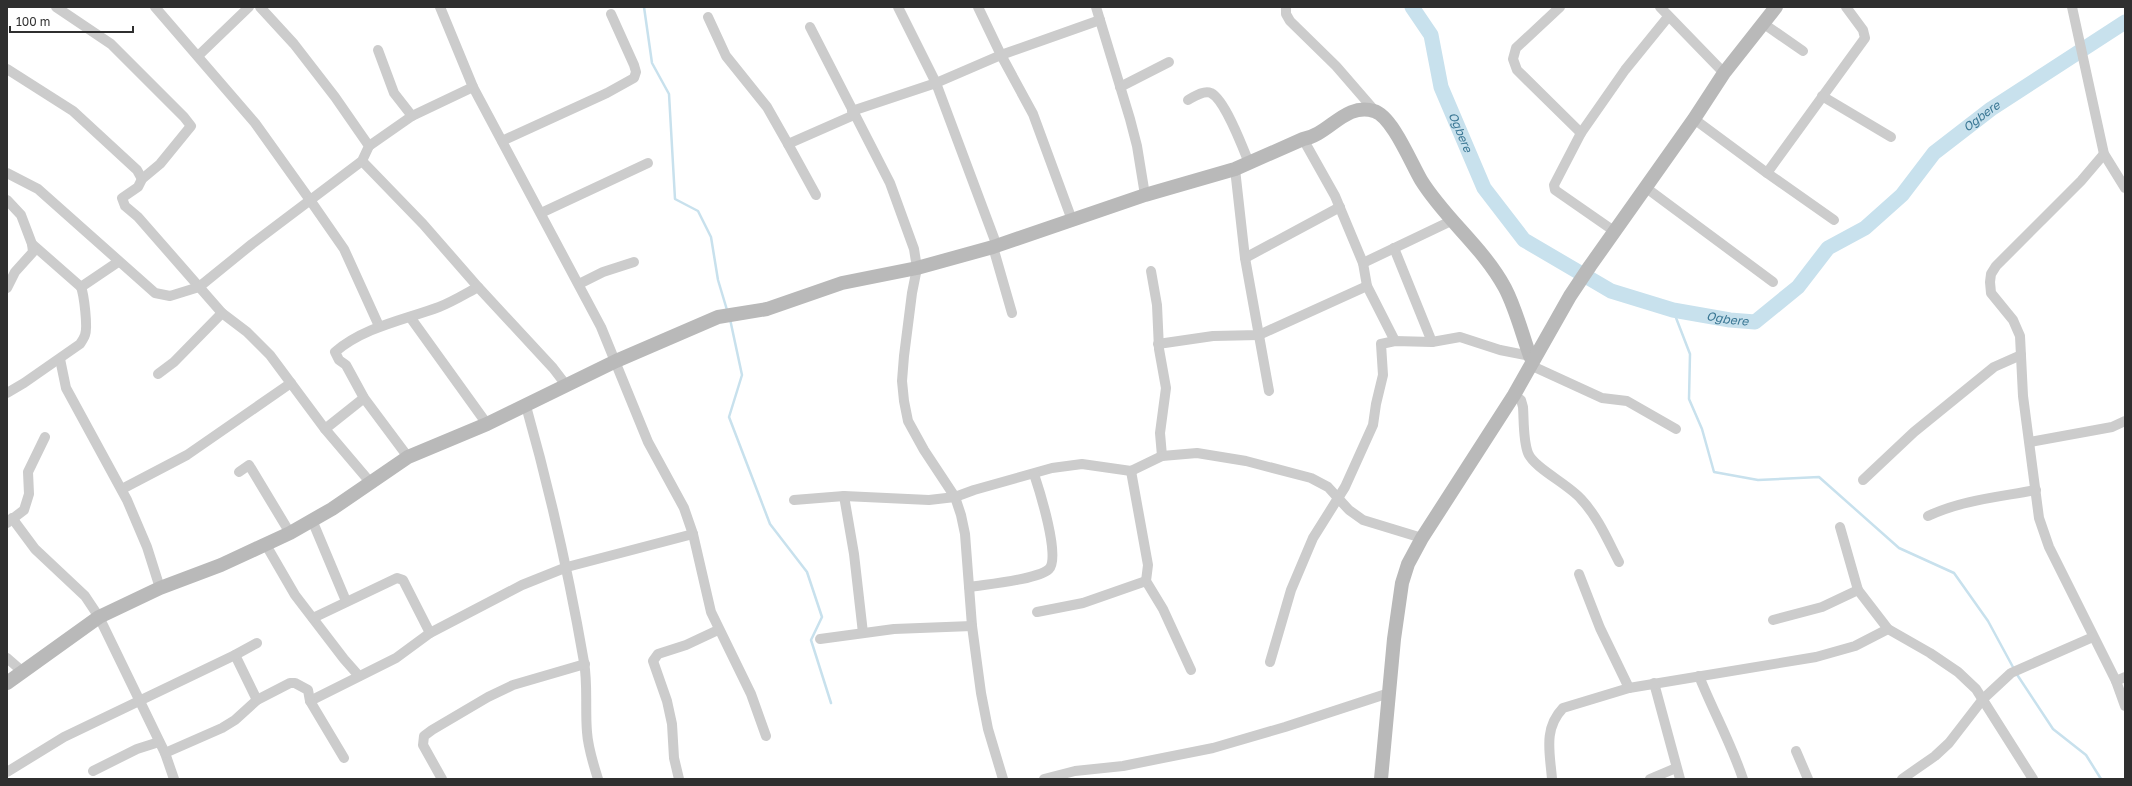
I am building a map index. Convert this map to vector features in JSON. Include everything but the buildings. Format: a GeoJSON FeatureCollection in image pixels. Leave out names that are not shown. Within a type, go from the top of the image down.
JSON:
{"type":"FeatureCollection","features":[{"type":"Feature","properties":{"kind":"street"},"geometry":{"type":"LineString","coordinates":[[56,7],[111,44],[184,117],[191,126],[160,164],[142,179],[138,187],[122,198],[125,206],[138,217],[222,313],[247,332],[270,355],[325,429],[370,482]]}},
{"type":"Feature","properties":{"kind":"street"},"geometry":{"type":"LineString","coordinates":[[155,7],[256,123],[344,250],[379,326]]}},
{"type":"Feature","properties":{"kind":"street"},"geometry":{"type":"LineString","coordinates":[[198,56],[249,7]]}},
{"type":"Feature","properties":{"kind":"street"},"geometry":{"type":"LineString","coordinates":[[260,7],[298,50],[335,97],[369,146]]}},
{"type":"Feature","properties":{"kind":"street"},"geometry":{"type":"LineString","coordinates":[[440,7],[473,87],[541,213],[567,265],[579,284],[616,361],[648,442],[684,508],[693,534],[711,612],[718,630],[730,648],[751,694],[766,736]]}},
{"type":"Feature","properties":{"kind":"street"},"geometry":{"type":"LineString","coordinates":[[898,7],[936,83],[995,246],[1012,313]]}},
{"type":"Feature","properties":{"kind":"street"},"geometry":{"type":"LineString","coordinates":[[978,7],[1001,55],[1033,114],[1072,220]]}},
{"type":"Feature","properties":{"kind":"street"},"geometry":{"type":"LineString","coordinates":[[1096,7],[1137,146],[1144,195]]}},
{"type":"Feature","properties":{"kind":"street"},"geometry":{"type":"LineString","coordinates":[[1286,7],[1286,14],[1290,22],[1336,66],[1375,111],[1389,122],[1427,189],[1451,221],[1479,251],[1504,287],[1531,360]]}},
{"type":"Feature","properties":{"kind":"street"},"geometry":{"type":"LineString","coordinates":[[1560,7],[1516,48],[1513,59],[1517,70],[1581,133]]}},
{"type":"Feature","properties":{"kind":"street"},"geometry":{"type":"LineString","coordinates":[[1660,7],[1724,74]]}},
{"type":"Feature","properties":{"kind":"street"},"geometry":{"type":"LineString","coordinates":[[1381,779],[1389,693],[1402,583],[1408,564],[1422,538],[1514,395],[1531,360],[1570,296],[1724,74],[1776,7]]}},
{"type":"Feature","properties":{"kind":"street"},"geometry":{"type":"LineString","coordinates":[[1767,173],[1865,38],[1863,30],[1846,7]]}},
{"type":"Feature","properties":{"kind":"street"},"geometry":{"type":"LineString","coordinates":[[2072,7],[2104,154],[2125,188]]}},
{"type":"Feature","properties":{"kind":"street"},"geometry":{"type":"LineString","coordinates":[[502,141],[606,94],[634,78],[636,72],[634,65],[611,14]]}},
{"type":"Feature","properties":{"kind":"street"},"geometry":{"type":"LineString","coordinates":[[708,16],[726,56],[767,107],[816,195]]}},
{"type":"Feature","properties":{"kind":"street"},"geometry":{"type":"LineString","coordinates":[[1614,231],[1554,187],[1581,133],[1625,70],[1668,17]]}},
{"type":"Feature","properties":{"kind":"street"},"geometry":{"type":"LineString","coordinates":[[788,144],[853,113],[936,83],[1001,55],[1100,20]]}},
{"type":"Feature","properties":{"kind":"street"},"geometry":{"type":"LineString","coordinates":[[1764,24],[1803,51]]}},
{"type":"Feature","properties":{"kind":"street"},"geometry":{"type":"LineString","coordinates":[[810,27],[890,183],[914,249],[917,268],[912,293],[904,356],[902,381],[904,401],[908,421],[924,450],[955,497],[965,534],[972,626],[988,729],[1003,779]]}},
{"type":"Feature","properties":{"kind":"street"},"geometry":{"type":"LineString","coordinates":[[378,50],[394,92],[412,116]]}},
{"type":"Feature","properties":{"kind":"street"},"geometry":{"type":"LineString","coordinates":[[1120,87],[1169,62]]}},
{"type":"Feature","properties":{"kind":"street"},"geometry":{"type":"LineString","coordinates":[[7,69],[73,111],[137,170],[142,179]]}},
{"type":"Feature","properties":{"kind":"street"},"geometry":{"type":"LineString","coordinates":[[7,173],[38,189],[72,217],[118,262],[158,295],[170,296],[199,288],[252,244],[362,160],[369,146],[412,116],[473,87]]}},
{"type":"Feature","properties":{"kind":"street"},"geometry":{"type":"LineString","coordinates":[[1188,100],[1202,93],[1210,92],[1216,96],[1230,118],[1249,163]]}},
{"type":"Feature","properties":{"kind":"street"},"geometry":{"type":"LineString","coordinates":[[1822,96],[1891,137]]}},
{"type":"Feature","properties":{"kind":"street"},"geometry":{"type":"LineString","coordinates":[[7,683],[99,617],[160,588],[266,545],[290,533],[332,509],[408,457],[487,424],[616,361],[718,317],[767,309],[842,283],[917,268],[995,246],[1144,195],[1235,169],[1304,139],[1312,138],[1355,110],[1366,109],[1375,111]]}},
{"type":"Feature","properties":{"kind":"street"},"geometry":{"type":"LineString","coordinates":[[1694,119],[1834,220]]}},
{"type":"Feature","properties":{"kind":"street"},"geometry":{"type":"LineString","coordinates":[[1304,139],[1340,207],[1363,263],[1367,286],[1395,341]]}},
{"type":"Feature","properties":{"kind":"street"},"geometry":{"type":"LineString","coordinates":[[2104,154],[2081,181],[1996,266],[1991,274],[1990,282],[1992,293],[2017,327],[2020,336],[2023,396],[2039,518],[2049,547],[2093,637],[2121,679],[2125,706]]}},
{"type":"Feature","properties":{"kind":"street"},"geometry":{"type":"LineString","coordinates":[[362,160],[424,224],[478,287],[553,368],[566,385]]}},
{"type":"Feature","properties":{"kind":"street"},"geometry":{"type":"LineString","coordinates":[[541,213],[648,163]]}},
{"type":"Feature","properties":{"kind":"street"},"geometry":{"type":"LineString","coordinates":[[1235,169],[1245,258],[1269,390]]}},
{"type":"Feature","properties":{"kind":"street"},"geometry":{"type":"LineString","coordinates":[[1645,187],[1773,282]]}},
{"type":"Feature","properties":{"kind":"street"},"geometry":{"type":"LineString","coordinates":[[7,200],[21,215],[32,244],[33,252],[15,272],[7,288]]}},
{"type":"Feature","properties":{"kind":"street"},"geometry":{"type":"LineString","coordinates":[[1245,258],[1340,207]]}},
{"type":"Feature","properties":{"kind":"street"},"geometry":{"type":"LineString","coordinates":[[1363,263],[1451,221]]}},
{"type":"Feature","properties":{"kind":"street"},"geometry":{"type":"LineString","coordinates":[[7,393],[60,359],[80,344],[85,335],[83,294],[81,287],[32,244]]}},
{"type":"Feature","properties":{"kind":"street"},"geometry":{"type":"LineString","coordinates":[[1394,248],[1432,342]]}},
{"type":"Feature","properties":{"kind":"street"},"geometry":{"type":"LineString","coordinates":[[81,287],[118,262]]}},
{"type":"Feature","properties":{"kind":"street"},"geometry":{"type":"LineString","coordinates":[[579,284],[603,272],[634,262]]}},
{"type":"Feature","properties":{"kind":"street"},"geometry":{"type":"LineString","coordinates":[[1151,271],[1157,305],[1158,344],[1166,388],[1160,433],[1162,456]]}},
{"type":"Feature","properties":{"kind":"street"},"geometry":{"type":"LineString","coordinates":[[1158,344],[1213,336],[1259,335],[1367,286]]}},
{"type":"Feature","properties":{"kind":"street"},"geometry":{"type":"LineString","coordinates":[[408,457],[364,398],[346,365],[339,360],[335,352],[344,344],[379,326],[441,306],[478,287]]}},
{"type":"Feature","properties":{"kind":"street"},"geometry":{"type":"LineString","coordinates":[[158,374],[174,362],[222,313]]}},
{"type":"Feature","properties":{"kind":"street"},"geometry":{"type":"LineString","coordinates":[[410,317],[487,424]]}},
{"type":"Feature","properties":{"kind":"street"},"geometry":{"type":"LineString","coordinates":[[1270,662],[1291,590],[1313,538],[1354,469],[1373,425],[1383,375],[1381,344],[1395,341],[1432,342],[1460,337],[1531,360],[1602,398],[1627,401],[1676,429]]}},
{"type":"Feature","properties":{"kind":"street"},"geometry":{"type":"LineString","coordinates":[[1863,480],[1914,432],[1994,367],[2021,355]]}},
{"type":"Feature","properties":{"kind":"street"},"geometry":{"type":"LineString","coordinates":[[60,359],[66,388],[122,489],[147,547],[160,588]]}},
{"type":"Feature","properties":{"kind":"street"},"geometry":{"type":"LineString","coordinates":[[122,489],[187,454],[291,383]]}},
{"type":"Feature","properties":{"kind":"street"},"geometry":{"type":"LineString","coordinates":[[1514,395],[1521,400],[1523,407],[1528,454],[1534,463],[1567,485],[1581,499],[1595,516],[1619,562]]}},
{"type":"Feature","properties":{"kind":"street"},"geometry":{"type":"LineString","coordinates":[[325,429],[364,398]]}},
{"type":"Feature","properties":{"kind":"street"},"geometry":{"type":"LineString","coordinates":[[526,406],[546,476],[567,567],[585,664],[587,731],[590,751],[598,779]]}},
{"type":"Feature","properties":{"kind":"street"},"geometry":{"type":"LineString","coordinates":[[2030,442],[2112,427],[2125,421]]}},
{"type":"Feature","properties":{"kind":"street"},"geometry":{"type":"LineString","coordinates":[[45,437],[28,472],[30,494],[24,510],[10,520],[35,549],[85,596],[99,617],[159,742],[174,779]]}},
{"type":"Feature","properties":{"kind":"street"},"geometry":{"type":"LineString","coordinates":[[794,500],[844,496],[929,500],[955,497],[974,490],[1052,468],[1082,464],[1131,471],[1162,456],[1197,453],[1246,461],[1311,478],[1328,487],[1349,510],[1363,520],[1422,538]]}},
{"type":"Feature","properties":{"kind":"street"},"geometry":{"type":"LineString","coordinates":[[239,472],[249,465],[290,533]]}},
{"type":"Feature","properties":{"kind":"street"},"geometry":{"type":"LineString","coordinates":[[1131,471],[1148,565],[1146,581],[1163,609],[1191,670]]}},
{"type":"Feature","properties":{"kind":"street"},"geometry":{"type":"LineString","coordinates":[[969,587],[1018,579],[1042,572],[1050,568],[1053,564],[1053,555],[1046,517],[1034,474]]}},
{"type":"Feature","properties":{"kind":"street"},"geometry":{"type":"LineString","coordinates":[[1928,516],[1946,507],[2036,490]]}},
{"type":"Feature","properties":{"kind":"street"},"geometry":{"type":"LineString","coordinates":[[844,496],[854,554],[863,633]]}},
{"type":"Feature","properties":{"kind":"street"},"geometry":{"type":"LineString","coordinates":[[312,520],[346,602]]}},
{"type":"Feature","properties":{"kind":"street"},"geometry":{"type":"LineString","coordinates":[[1840,527],[1858,590],[1888,629],[1930,653],[1958,672],[1976,689],[2033,779]]}},
{"type":"Feature","properties":{"kind":"street"},"geometry":{"type":"LineString","coordinates":[[310,700],[396,658],[430,633],[522,585],[567,567],[693,534]]}},
{"type":"Feature","properties":{"kind":"street"},"geometry":{"type":"LineString","coordinates":[[266,545],[295,595],[344,659],[359,676]]}},
{"type":"Feature","properties":{"kind":"street"},"geometry":{"type":"LineString","coordinates":[[1579,574],[1600,628],[1629,688]]}},
{"type":"Feature","properties":{"kind":"street"},"geometry":{"type":"LineString","coordinates":[[313,618],[393,580],[403,580],[430,633]]}},
{"type":"Feature","properties":{"kind":"street"},"geometry":{"type":"LineString","coordinates":[[1037,612],[1083,603],[1146,581]]}},
{"type":"Feature","properties":{"kind":"street"},"geometry":{"type":"LineString","coordinates":[[1773,620],[1822,607],[1858,590]]}},
{"type":"Feature","properties":{"kind":"street"},"geometry":{"type":"LineString","coordinates":[[820,639],[894,630],[972,626]]}},
{"type":"Feature","properties":{"kind":"street"},"geometry":{"type":"LineString","coordinates":[[1552,779],[1549,737],[1551,725],[1563,708],[1629,688],[1816,657],[1855,646],[1888,629]]}},
{"type":"Feature","properties":{"kind":"street"},"geometry":{"type":"LineString","coordinates":[[679,779],[674,758],[672,724],[667,701],[653,661],[658,654],[686,645],[718,630]]}},
{"type":"Feature","properties":{"kind":"street"},"geometry":{"type":"LineString","coordinates":[[1902,779],[1935,756],[1949,743],[1983,699],[2011,673],[2093,637]]}},
{"type":"Feature","properties":{"kind":"street"},"geometry":{"type":"LineString","coordinates":[[7,772],[64,737],[139,700],[236,656],[258,642]]}},
{"type":"Feature","properties":{"kind":"street"},"geometry":{"type":"LineString","coordinates":[[236,656],[257,700]]}},
{"type":"Feature","properties":{"kind":"street"},"geometry":{"type":"LineString","coordinates":[[7,658],[23,672]]}},
{"type":"Feature","properties":{"kind":"street"},"geometry":{"type":"LineString","coordinates":[[442,779],[423,745],[424,736],[488,697],[513,685],[585,664]]}},
{"type":"Feature","properties":{"kind":"street"},"geometry":{"type":"LineString","coordinates":[[1699,676],[1715,716],[1734,752],[1743,779]]}},
{"type":"Feature","properties":{"kind":"street"},"geometry":{"type":"LineString","coordinates":[[164,753],[222,728],[235,720],[257,700],[290,683],[295,683],[308,690],[310,700],[344,758]]}},
{"type":"Feature","properties":{"kind":"street"},"geometry":{"type":"LineString","coordinates":[[1654,683],[1680,779]]}},
{"type":"Feature","properties":{"kind":"street"},"geometry":{"type":"LineString","coordinates":[[1044,779],[1075,771],[1123,766],[1213,748],[1285,727],[1389,693]]}},
{"type":"Feature","properties":{"kind":"street"},"geometry":{"type":"LineString","coordinates":[[93,770],[137,749],[159,742]]}},
{"type":"Feature","properties":{"kind":"street"},"geometry":{"type":"LineString","coordinates":[[1796,752],[1808,779]]}},
{"type":"Feature","properties":{"kind":"street"},"geometry":{"type":"LineString","coordinates":[[1650,779],[1676,768]]}},
{"type":"Feature","properties":{"kind":"waterway"},"geometry":{"type":"LineString","coordinates":[[644,7],[652,63],[669,94],[675,199],[698,211],[711,237],[718,280],[727,310]]}},
{"type":"Feature","properties":{"kind":"waterway","name":"Ogbere"},"geometry":{"type":"LineString","coordinates":[[1412,7],[1431,35],[1441,87],[1484,188],[1524,240],[1611,291],[1673,310],[1730,320],[1755,322],[1798,287],[1828,248],[1865,228],[1902,195],[1934,153],[1991,109],[2125,22]]}},
{"type":"Feature","properties":{"kind":"waterway"},"geometry":{"type":"LineString","coordinates":[[1673,310],[1690,354],[1689,399],[1702,429],[1714,472],[1758,480],[1819,477],[1899,548],[1954,573],[1988,621],[2014,669]]}},
{"type":"Feature","properties":{"kind":"waterway"},"geometry":{"type":"LineString","coordinates":[[730,319],[742,375],[729,417],[770,524],[807,572],[822,617],[811,640],[831,703]]}},
{"type":"Feature","properties":{"kind":"waterway"},"geometry":{"type":"LineString","coordinates":[[2016,673],[2053,729],[2086,755],[2101,779]]}}]}
